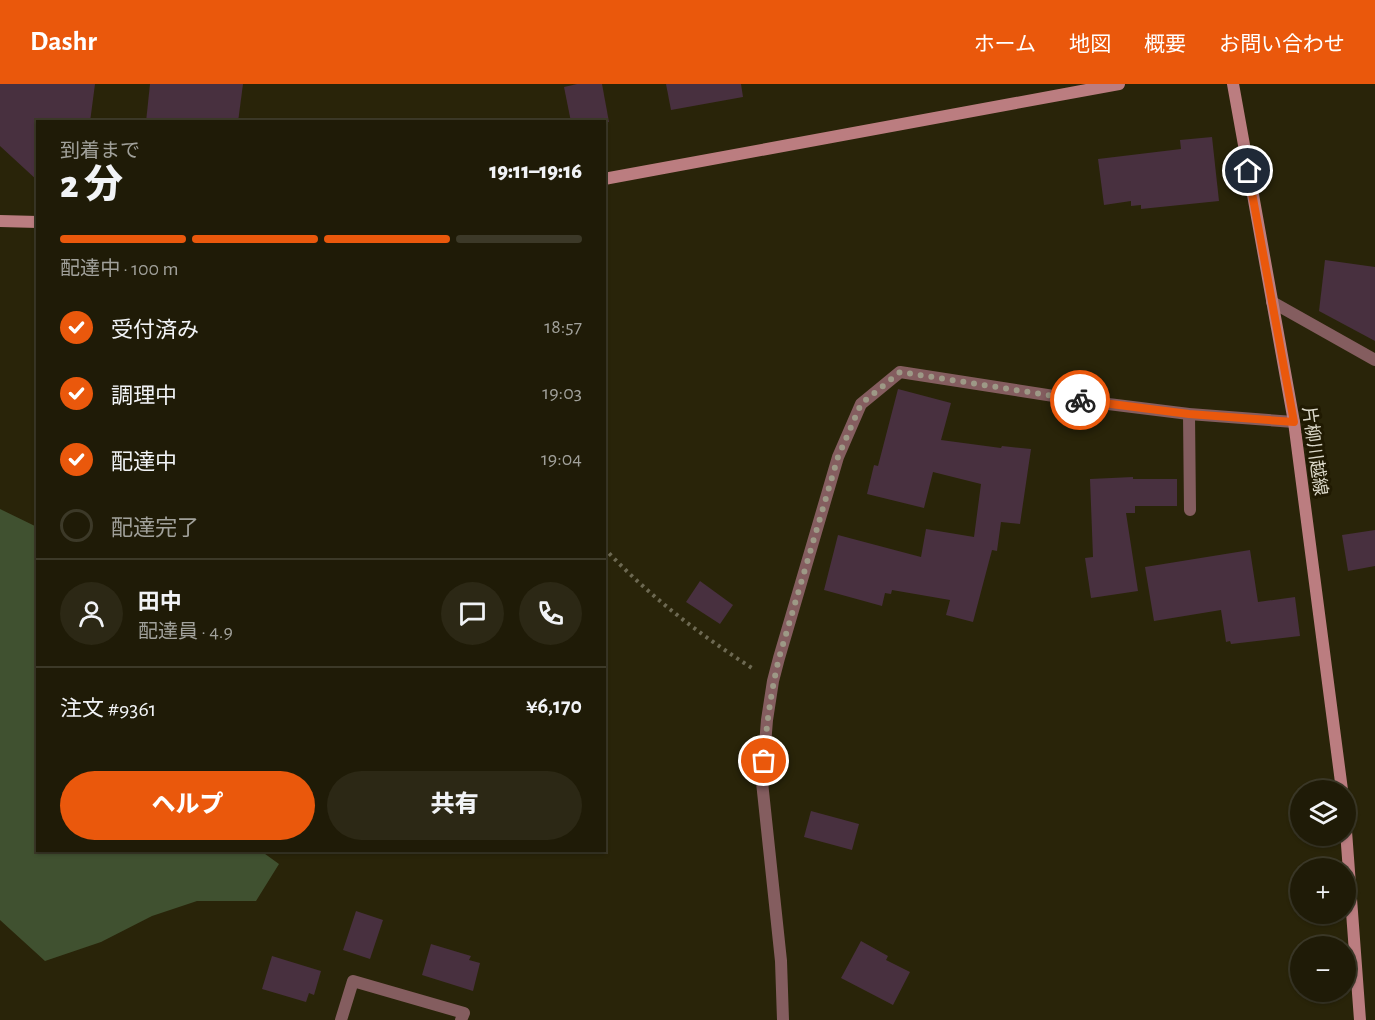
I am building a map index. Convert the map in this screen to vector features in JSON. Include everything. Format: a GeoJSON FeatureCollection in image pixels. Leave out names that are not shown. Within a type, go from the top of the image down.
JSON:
{"type":"FeatureCollection","features":[{"type":"Feature","properties":{"kind":"main road"},"geometry":{"type":"LineString","coordinates":[[606,179],[1119,84]]}},
{"type":"Feature","properties":{"kind":"main road","name":"片柳川越線"},"geometry":{"type":"LineString","coordinates":[[1233,84],[1294,422],[1341,780]]}},
{"type":"Feature","properties":{"kind":"main road"},"geometry":{"type":"LineString","coordinates":[[0,221],[36,222]]}},
{"type":"Feature","properties":{"kind":"main road"},"geometry":{"type":"LineString","coordinates":[[1347,846],[1360,1020]]}},
{"type":"Feature","properties":{"kind":"street"},"geometry":{"type":"LineString","coordinates":[[1272,302],[1375,360]]}},
{"type":"Feature","properties":{"kind":"street"},"geometry":{"type":"LineString","coordinates":[[783,1020],[781,961],[762,782],[767,720],[773,681],[838,457],[861,404],[900,372],[1092,402],[1189,414],[1294,422]]}},
{"type":"Feature","properties":{"kind":"street"},"geometry":{"type":"LineString","coordinates":[[1189,414],[1190,510]]}},
{"type":"Feature","properties":{"kind":"street"},"geometry":{"type":"LineString","coordinates":[[341,1020],[353,981],[464,1013],[461,1020]]}},
{"type":"Feature","properties":{"kind":"path"},"geometry":{"type":"LineString","coordinates":[[606,550],[659,601],[727,652],[773,681]]}},
{"type":"Feature","properties":{"kind":"green space"},"geometry":{"type":"Polygon","coordinates":[[[0,509],[36,527],[36,852],[262,852],[279,864],[256,901],[197,901],[152,916],[101,942],[45,961],[0,920],[0,509]]]}},
{"type":"Feature","properties":{"kind":"building"},"geometry":{"type":"Polygon","coordinates":[[[0,84],[95,84],[90,120],[36,120],[36,179],[0,146],[0,84]]]}},
{"type":"Feature","properties":{"kind":"building"},"geometry":{"type":"Polygon","coordinates":[[[150,84],[243,84],[238,120],[146,120],[150,84]]]}},
{"type":"Feature","properties":{"kind":"building"},"geometry":{"type":"Polygon","coordinates":[[[577,84],[602,84],[609,122],[606,120],[571,120],[564,87],[577,84]]]}},
{"type":"Feature","properties":{"kind":"building"},"geometry":{"type":"Polygon","coordinates":[[[666,84],[741,84],[743,97],[671,110],[666,84]]]}},
{"type":"Feature","properties":{"kind":"building"},"geometry":{"type":"Polygon","coordinates":[[[1212,137],[1219,201],[1141,209],[1141,205],[1131,206],[1131,201],[1104,205],[1098,159],[1181,149],[1180,140],[1212,137]]]}},
{"type":"Feature","properties":{"kind":"building"},"geometry":{"type":"Polygon","coordinates":[[[1325,260],[1375,267],[1375,341],[1319,311],[1325,260]]]}},
{"type":"Feature","properties":{"kind":"building"},"geometry":{"type":"Polygon","coordinates":[[[898,389],[951,403],[941,440],[1001,448],[1002,446],[1031,449],[1020,524],[1001,522],[997,551],[992,550],[973,622],[946,615],[950,600],[892,590],[891,594],[885,593],[882,606],[824,590],[838,535],[921,557],[926,529],[974,537],[981,484],[933,472],[924,508],[867,494],[874,465],[878,466],[898,389]]]}},
{"type":"Feature","properties":{"kind":"building"},"geometry":{"type":"Polygon","coordinates":[[[1133,477],[1133,479],[1177,479],[1177,506],[1135,506],[1135,513],[1126,513],[1138,591],[1091,598],[1085,558],[1093,557],[1090,479],[1133,477]]]}},
{"type":"Feature","properties":{"kind":"building"},"geometry":{"type":"Polygon","coordinates":[[[1375,530],[1375,566],[1348,571],[1342,535],[1375,530]]]}},
{"type":"Feature","properties":{"kind":"building"},"geometry":{"type":"Polygon","coordinates":[[[1250,550],[1258,602],[1295,597],[1300,636],[1231,644],[1230,641],[1226,642],[1221,610],[1154,621],[1145,567],[1250,550]]]}},
{"type":"Feature","properties":{"kind":"building"},"geometry":{"type":"Polygon","coordinates":[[[700,581],[733,605],[720,624],[686,602],[700,581]]]}},
{"type":"Feature","properties":{"kind":"building"},"geometry":{"type":"Polygon","coordinates":[[[811,811],[859,824],[852,850],[804,837],[811,811]]]}},
{"type":"Feature","properties":{"kind":"building"},"geometry":{"type":"Polygon","coordinates":[[[356,911],[383,920],[370,959],[343,950],[356,911]]]}},
{"type":"Feature","properties":{"kind":"building"},"geometry":{"type":"Polygon","coordinates":[[[861,941],[888,956],[886,960],[910,972],[893,1005],[841,978],[861,941]]]}},
{"type":"Feature","properties":{"kind":"building"},"geometry":{"type":"Polygon","coordinates":[[[431,944],[471,956],[469,960],[480,963],[473,991],[422,975],[431,944]]]}},
{"type":"Feature","properties":{"kind":"building"},"geometry":{"type":"Polygon","coordinates":[[[272,956],[321,971],[314,995],[309,993],[306,1002],[262,989],[272,956]]]}},
{"type":"Feature","properties":{"kind":"way so far"},"geometry":{"type":"LineString","coordinates":[[764,761],[767,720],[779,658],[838,457],[861,404],[900,372],[1080,400]]}},
{"type":"Feature","properties":{"kind":"route"},"geometry":{"type":"LineString","coordinates":[[1080,400],[1189,414],[1294,422],[1248,171]]}}]}
